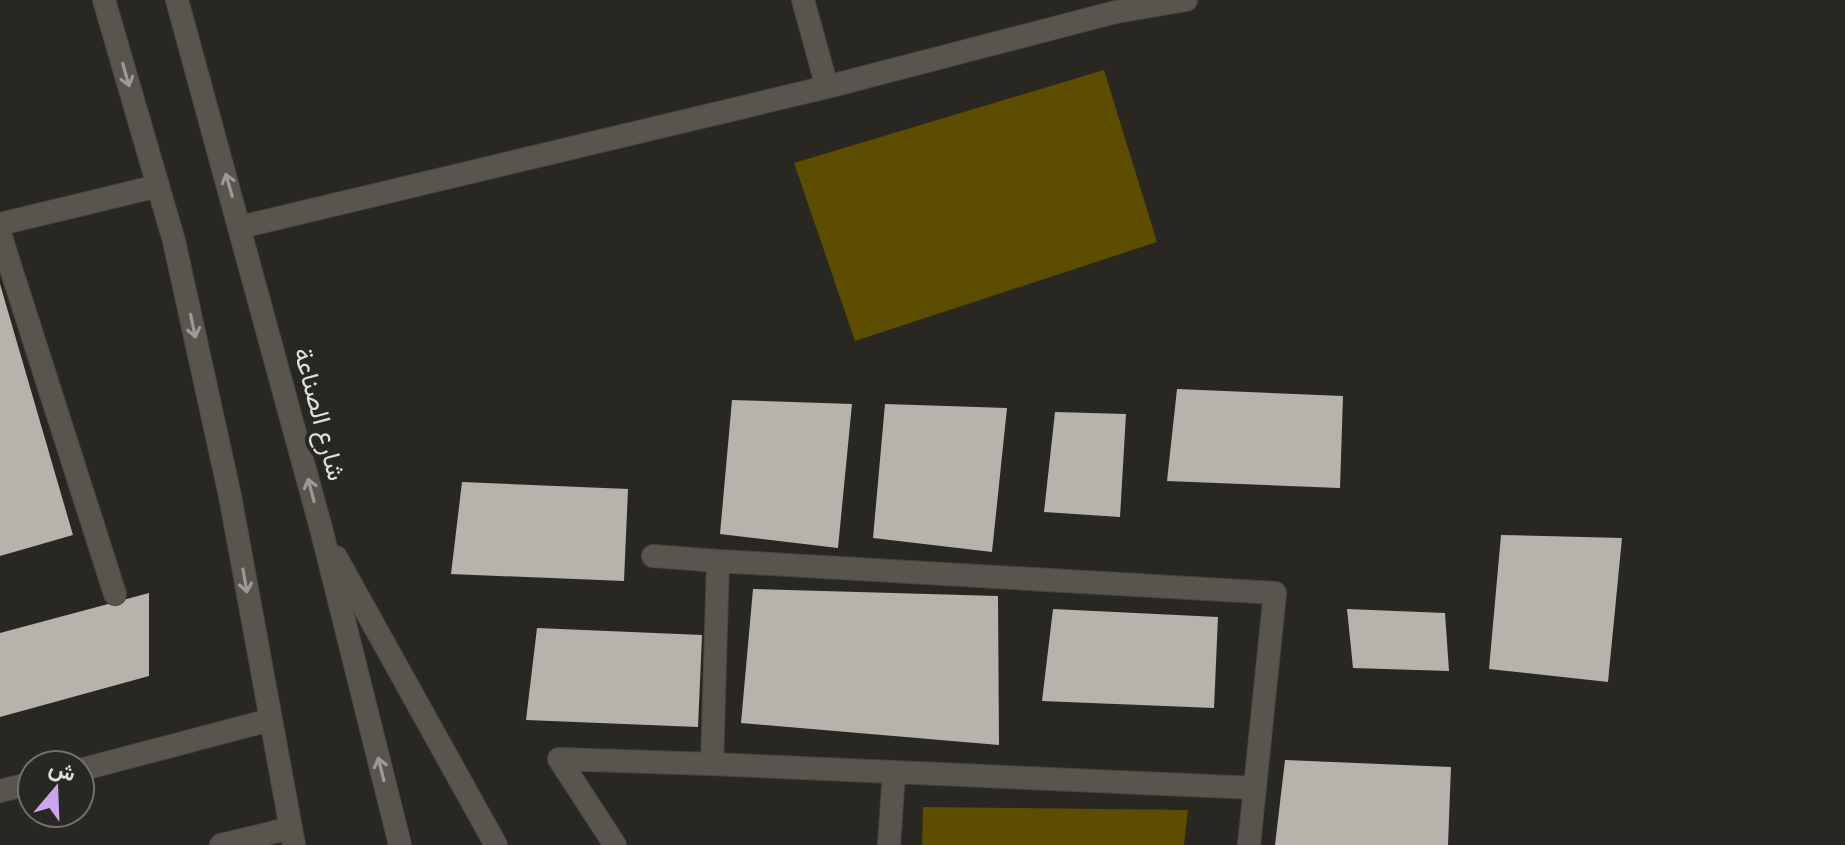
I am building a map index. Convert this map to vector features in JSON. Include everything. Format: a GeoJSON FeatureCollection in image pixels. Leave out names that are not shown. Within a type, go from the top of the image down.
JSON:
{"type":"FeatureCollection","features":[{"type":"Feature","properties":{"kind":"street"},"geometry":{"type":"LineString","coordinates":[[104,0],[174,241],[230,496],[292,836],[221,845]]}},
{"type":"Feature","properties":{"kind":"street","name":"شارع الصناعة"},"geometry":{"type":"LineString","coordinates":[[177,0],[322,532],[400,845]]}},
{"type":"Feature","properties":{"kind":"street"},"geometry":{"type":"LineString","coordinates":[[803,0],[827,87]]}},
{"type":"Feature","properties":{"kind":"street"},"geometry":{"type":"LineString","coordinates":[[241,227],[827,87],[1116,12],[1186,0]]}},
{"type":"Feature","properties":{"kind":"street"},"geometry":{"type":"LineString","coordinates":[[0,224],[158,186]]}},
{"type":"Feature","properties":{"kind":"street"},"geometry":{"type":"LineString","coordinates":[[0,234],[115,594]]}},
{"type":"Feature","properties":{"kind":"street"},"geometry":{"type":"LineString","coordinates":[[322,532],[496,845]]}},
{"type":"Feature","properties":{"kind":"street"},"geometry":{"type":"LineString","coordinates":[[653,556],[1275,593],[1249,845]]}},
{"type":"Feature","properties":{"kind":"street"},"geometry":{"type":"LineString","coordinates":[[712,764],[718,561]]}},
{"type":"Feature","properties":{"kind":"street"},"geometry":{"type":"LineString","coordinates":[[96,766],[270,720]]}},
{"type":"Feature","properties":{"kind":"street"},"geometry":{"type":"LineString","coordinates":[[615,845],[559,759],[1255,788]]}},
{"type":"Feature","properties":{"kind":"street"},"geometry":{"type":"LineString","coordinates":[[889,845],[894,772]]}},
{"type":"Feature","properties":{"kind":"shaded area"},"geometry":{"type":"Polygon","coordinates":[[[1104,70],[1157,242],[855,341],[794,163],[1104,70]]]}},
{"type":"Feature","properties":{"kind":"shaded area"},"geometry":{"type":"Polygon","coordinates":[[[923,807],[1188,810],[1184,845],[922,845],[923,807]]]}},
{"type":"Feature","properties":{"kind":"building"},"geometry":{"type":"Polygon","coordinates":[[[0,284],[73,535],[0,556],[0,284]]]}},
{"type":"Feature","properties":{"kind":"building"},"geometry":{"type":"Polygon","coordinates":[[[1177,389],[1343,396],[1340,488],[1167,481],[1177,389]]]}},
{"type":"Feature","properties":{"kind":"building"},"geometry":{"type":"Polygon","coordinates":[[[732,400],[852,404],[838,548],[720,534],[732,400]]]}},
{"type":"Feature","properties":{"kind":"building"},"geometry":{"type":"Polygon","coordinates":[[[885,404],[1007,408],[992,552],[873,538],[885,404]]]}},
{"type":"Feature","properties":{"kind":"building"},"geometry":{"type":"Polygon","coordinates":[[[1055,412],[1126,414],[1120,517],[1044,512],[1055,412]]]}},
{"type":"Feature","properties":{"kind":"building"},"geometry":{"type":"Polygon","coordinates":[[[462,482],[628,489],[624,581],[451,574],[462,482]]]}},
{"type":"Feature","properties":{"kind":"building"},"geometry":{"type":"Polygon","coordinates":[[[1501,535],[1622,538],[1608,682],[1489,669],[1501,535]]]}},
{"type":"Feature","properties":{"kind":"building"},"geometry":{"type":"Polygon","coordinates":[[[753,589],[998,596],[999,745],[741,723],[753,589]]]}},
{"type":"Feature","properties":{"kind":"building"},"geometry":{"type":"Polygon","coordinates":[[[149,593],[149,676],[0,717],[0,633],[149,593]]]}},
{"type":"Feature","properties":{"kind":"building"},"geometry":{"type":"Polygon","coordinates":[[[1053,609],[1218,617],[1214,708],[1042,701],[1053,609]]]}},
{"type":"Feature","properties":{"kind":"building"},"geometry":{"type":"Polygon","coordinates":[[[1347,609],[1445,613],[1449,671],[1353,668],[1347,609]]]}},
{"type":"Feature","properties":{"kind":"building"},"geometry":{"type":"Polygon","coordinates":[[[537,628],[702,635],[698,727],[526,720],[537,628]]]}},
{"type":"Feature","properties":{"kind":"building"},"geometry":{"type":"Polygon","coordinates":[[[1285,760],[1451,767],[1448,845],[1275,845],[1285,760]]]}}]}
